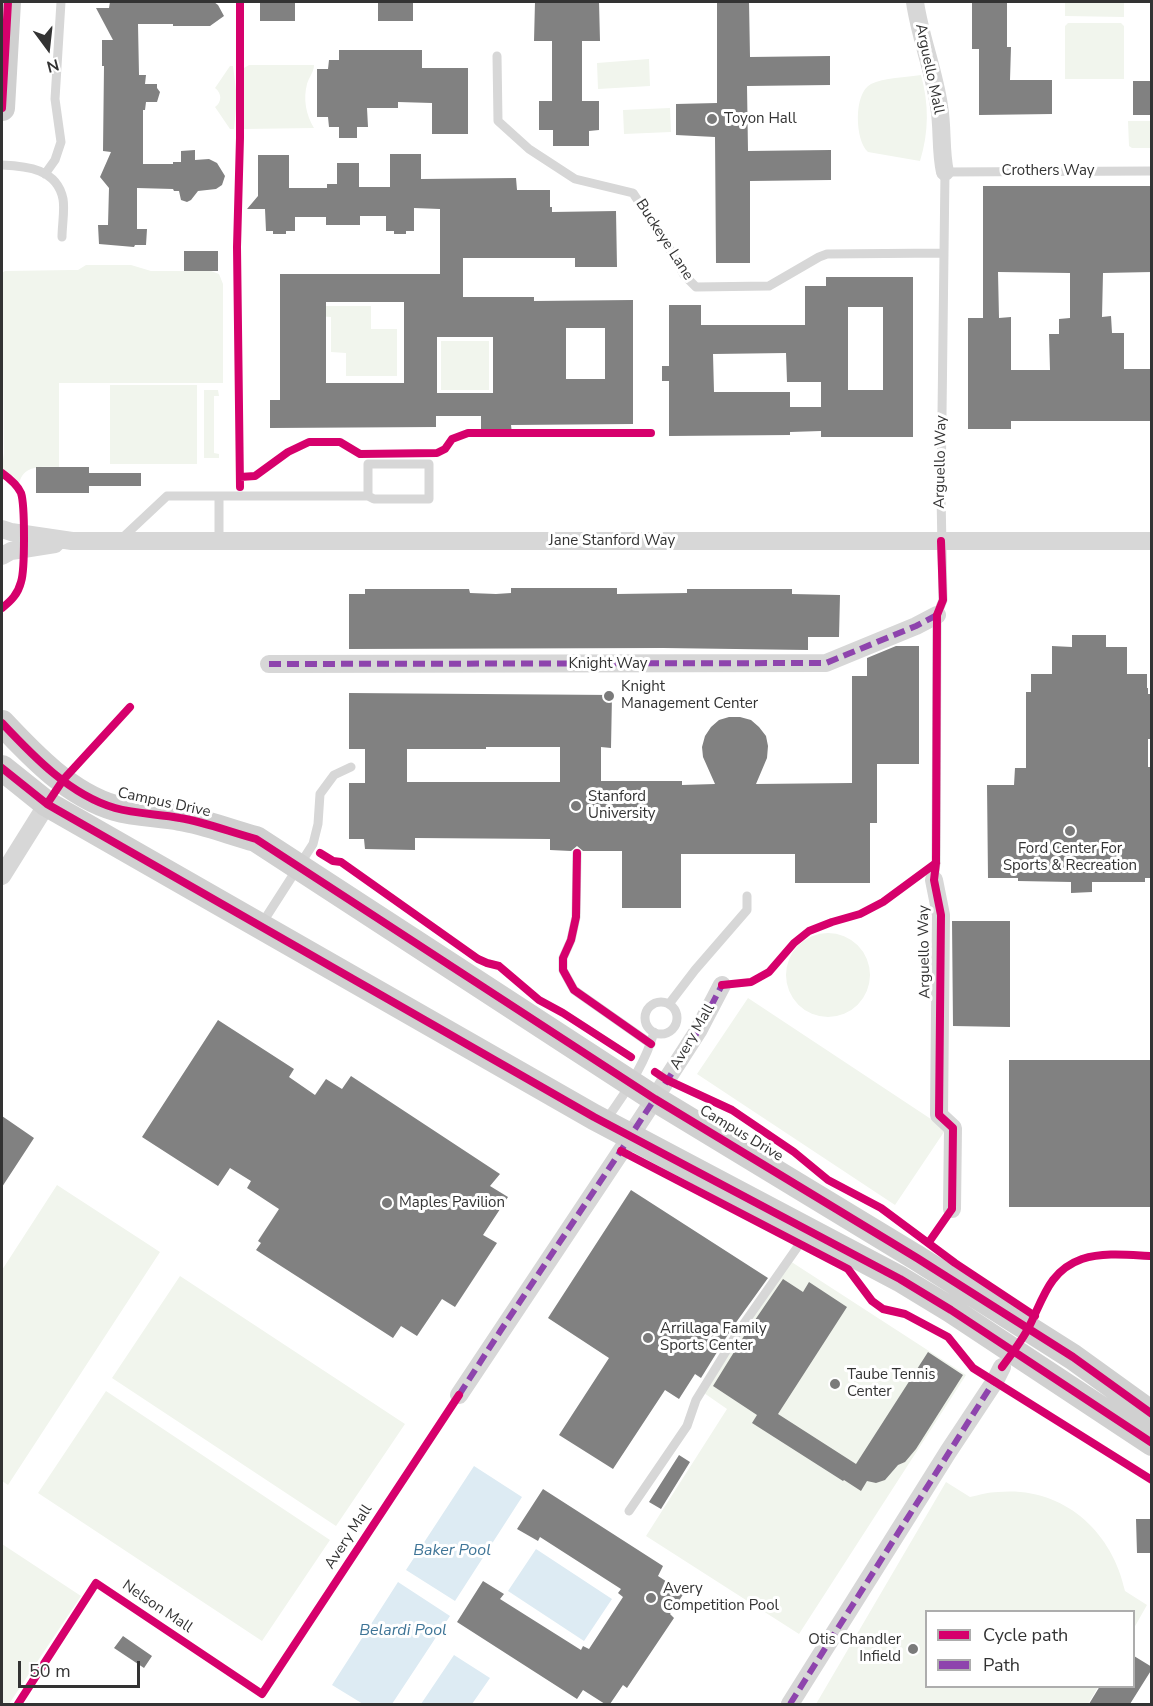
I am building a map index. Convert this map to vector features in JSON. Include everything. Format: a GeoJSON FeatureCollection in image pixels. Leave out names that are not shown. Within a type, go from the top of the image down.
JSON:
{"type":"FeatureCollection","features":[{"type":"Feature","properties":{"kind":"street"},"geometry":{"type":"LineString","coordinates":[[2,108],[8,2]]}},
{"type":"Feature","properties":{"kind":"street","name":"Arguello Mall"},"geometry":{"type":"LineString","coordinates":[[915,2],[939,106],[945,172]]}},
{"type":"Feature","properties":{"kind":"street","name":"Jane Stanford Way"},"geometry":{"type":"LineString","coordinates":[[2,529],[72,541],[1152,541]]}},
{"type":"Feature","properties":{"kind":"street","name":"Jane Stanford Way"},"geometry":{"type":"LineString","coordinates":[[2,556],[11,551],[72,541]]}},
{"type":"Feature","properties":{"kind":"street","name":"Knight Way"},"geometry":{"type":"LineString","coordinates":[[268,664],[826,663],[937,615]]}},
{"type":"Feature","properties":{"kind":"street","name":"Campus Drive"},"geometry":{"type":"LineString","coordinates":[[2,723],[23,746],[63,780],[88,797],[116,808],[181,818],[255,839],[655,1099],[917,1258],[1073,1358],[1152,1414]]}},
{"type":"Feature","properties":{"kind":"street"},"geometry":{"type":"LineString","coordinates":[[2,768],[47,804],[594,1117],[853,1253],[951,1310],[1152,1443]]}},
{"type":"Feature","properties":{"kind":"street"},"geometry":{"type":"LineString","coordinates":[[2,876],[47,804]]}},
{"type":"Feature","properties":{"kind":"street","name":"Arguello Way"},"geometry":{"type":"LineString","coordinates":[[934,880],[941,915],[939,1115],[953,1128],[952,1209]]}},
{"type":"Feature","properties":{"kind":"street","name":"Avery Mall"},"geometry":{"type":"LineString","coordinates":[[662,1087],[698,1031],[722,985]]}},
{"type":"Feature","properties":{"kind":"street"},"geometry":{"type":"LineString","coordinates":[[459,1395],[652,1103]]}},
{"type":"Feature","properties":{"kind":"street"},"geometry":{"type":"LineString","coordinates":[[790,1704],[1002,1367]]}},
{"type":"Feature","properties":{"kind":"lane"},"geometry":{"type":"LineString","coordinates":[[45,174],[55,160],[61,142],[56,99],[61,2]]}},
{"type":"Feature","properties":{"kind":"lane","name":"Buckeye Lane"},"geometry":{"type":"LineString","coordinates":[[497,56],[498,121],[529,149],[575,179],[633,193],[674,254],[684,275],[696,287],[770,286],[812,260],[827,254],[944,253]]}},
{"type":"Feature","properties":{"kind":"lane"},"geometry":{"type":"LineString","coordinates":[[2,165],[39,169],[57,182],[63,199],[62,237]]}},
{"type":"Feature","properties":{"kind":"lane","name":"Crothers Way"},"geometry":{"type":"LineString","coordinates":[[945,172],[1152,171]]}},
{"type":"Feature","properties":{"kind":"lane","name":"Arguello Way"},"geometry":{"type":"LineString","coordinates":[[934,880],[936,863],[937,615],[943,600],[941,541],[945,172]]}},
{"type":"Feature","properties":{"kind":"lane"},"geometry":{"type":"LineString","coordinates":[[118,541],[167,496],[368,496],[374,500],[429,499],[429,464],[368,464],[368,496]]}},
{"type":"Feature","properties":{"kind":"lane"},"geometry":{"type":"LineString","coordinates":[[219,496],[219,542]]}},
{"type":"Feature","properties":{"kind":"lane"},"geometry":{"type":"LineString","coordinates":[[261,925],[313,844],[318,824],[320,794],[334,776],[351,767]]}},
{"type":"Feature","properties":{"kind":"lane"},"geometry":{"type":"LineString","coordinates":[[577,853],[576,917],[571,940],[563,958],[563,970],[574,990],[651,1044]]}},
{"type":"Feature","properties":{"kind":"lane"},"geometry":{"type":"LineString","coordinates":[[669,1004],[747,910],[747,896]]}},
{"type":"Feature","properties":{"kind":"lane"},"geometry":{"type":"LineString","coordinates":[[659,1002],[669,1004],[677,1016],[675,1025],[668,1032],[659,1034],[654,1032],[647,1025],[645,1015],[647,1010],[659,1002]]}},
{"type":"Feature","properties":{"kind":"lane"},"geometry":{"type":"LineString","coordinates":[[605,1121],[631,1082],[651,1044],[654,1032]]}},
{"type":"Feature","properties":{"kind":"lane"},"geometry":{"type":"LineString","coordinates":[[629,1511],[687,1426],[696,1400],[738,1332],[782,1273],[810,1230]]}},
{"type":"Feature","properties":{"kind":"shaded area"},"geometry":{"type":"Polygon","coordinates":[[[1065,2],[1124,2],[1124,17],[1065,16],[1065,2]]]}},
{"type":"Feature","properties":{"kind":"shaded area"},"geometry":{"type":"Polygon","coordinates":[[[1068,23],[1121,23],[1124,26],[1124,79],[1065,79],[1065,26],[1068,23]]]}},
{"type":"Feature","properties":{"kind":"shaded area"},"geometry":{"type":"Polygon","coordinates":[[[649,59],[650,86],[598,89],[597,63],[649,59]]]}},
{"type":"Feature","properties":{"kind":"shaded area"},"geometry":{"type":"Polygon","coordinates":[[[249,65],[314,65],[307,84],[305,101],[314,128],[244,129],[244,68],[249,65]]]}},
{"type":"Feature","properties":{"kind":"shaded area"},"geometry":{"type":"Polygon","coordinates":[[[230,66],[233,66],[237,98],[234,129],[230,129],[215,107],[220,98],[215,88],[230,66]]]}},
{"type":"Feature","properties":{"kind":"shaded area"},"geometry":{"type":"Polygon","coordinates":[[[921,75],[927,118],[920,161],[868,152],[860,138],[858,128],[859,107],[865,89],[882,80],[921,75]]]}},
{"type":"Feature","properties":{"kind":"shaded area"},"geometry":{"type":"Polygon","coordinates":[[[670,108],[671,132],[624,134],[623,110],[670,108]]]}},
{"type":"Feature","properties":{"kind":"shaded area"},"geometry":{"type":"Polygon","coordinates":[[[1128,121],[1151,121],[1151,148],[1129,146],[1128,121]]]}},
{"type":"Feature","properties":{"kind":"shaded area"},"geometry":{"type":"Polygon","coordinates":[[[86,265],[131,265],[151,271],[211,271],[219,274],[223,284],[223,383],[59,383],[59,467],[40,467],[29,470],[24,473],[19,485],[13,476],[2,468],[4,453],[2,273],[5,271],[78,270],[86,265]]]}},
{"type":"Feature","properties":{"kind":"shaded area"},"geometry":{"type":"Polygon","coordinates":[[[316,306],[371,306],[371,329],[397,329],[397,376],[346,376],[346,353],[331,352],[331,317],[316,316],[316,306]]]}},
{"type":"Feature","properties":{"kind":"shaded area"},"geometry":{"type":"Polygon","coordinates":[[[441,341],[489,341],[489,390],[441,390],[441,341]]]}},
{"type":"Feature","properties":{"kind":"shaded area"},"geometry":{"type":"Polygon","coordinates":[[[110,385],[197,385],[197,464],[110,464],[110,385]]]}},
{"type":"Feature","properties":{"kind":"shaded area"},"geometry":{"type":"Polygon","coordinates":[[[204,390],[218,390],[219,396],[214,396],[214,453],[219,454],[219,458],[204,458],[204,390]]]}},
{"type":"Feature","properties":{"kind":"shaded area"},"geometry":{"type":"Polygon","coordinates":[[[828,933],[844,936],[858,945],[867,959],[870,975],[867,991],[858,1005],[844,1014],[828,1017],[812,1014],[798,1005],[789,991],[786,975],[789,959],[798,945],[812,936],[828,933]]]}},
{"type":"Feature","properties":{"kind":"shaded area"},"geometry":{"type":"Polygon","coordinates":[[[748,998],[946,1129],[895,1205],[697,1074],[748,998]]]}},
{"type":"Feature","properties":{"kind":"shaded area"},"geometry":{"type":"Polygon","coordinates":[[[57,1185],[160,1252],[8,1485],[2,1481],[2,1270],[57,1185]]]}},
{"type":"Feature","properties":{"kind":"shaded area"},"geometry":{"type":"Polygon","coordinates":[[[790,1261],[966,1375],[799,1634],[646,1536],[727,1409],[704,1393],[790,1261]]]}},
{"type":"Feature","properties":{"kind":"shaded area"},"geometry":{"type":"Polygon","coordinates":[[[180,1276],[405,1424],[336,1526],[112,1378],[180,1276]]]}},
{"type":"Feature","properties":{"kind":"shaded area"},"geometry":{"type":"Polygon","coordinates":[[[106,1391],[330,1540],[262,1641],[38,1493],[106,1391]]]}},
{"type":"Feature","properties":{"kind":"shaded area"},"geometry":{"type":"Polygon","coordinates":[[[946,1482],[970,1497],[995,1492],[1021,1492],[1043,1496],[1081,1516],[1109,1549],[1125,1591],[1147,1605],[1135,1626],[1135,1610],[925,1610],[925,1688],[1097,1688],[1088,1704],[816,1704],[946,1482]]]}},
{"type":"Feature","properties":{"kind":"shaded area"},"geometry":{"type":"Polygon","coordinates":[[[2,1544],[81,1596],[9,1704],[2,1704],[2,1544]]]}},
{"type":"Feature","properties":{"kind":"water","name":"Baker Pool"},"geometry":{"type":"Polygon","coordinates":[[[474,1466],[522,1497],[455,1601],[406,1570],[474,1466]]]}},
{"type":"Feature","properties":{"kind":"water"},"geometry":{"type":"Polygon","coordinates":[[[536,1549],[612,1599],[584,1641],[508,1591],[536,1549]]]}},
{"type":"Feature","properties":{"kind":"water","name":"Belardi Pool"},"geometry":{"type":"Polygon","coordinates":[[[398,1582],[450,1616],[392,1704],[363,1704],[332,1685],[398,1582]]]}},
{"type":"Feature","properties":{"kind":"water"},"geometry":{"type":"Polygon","coordinates":[[[454,1655],[490,1678],[472,1704],[421,1704],[454,1655]]]}},
{"type":"Feature","properties":{"kind":"building"},"geometry":{"type":"Polygon","coordinates":[[[110,2],[214,2],[224,16],[210,26],[138,24],[139,75],[146,75],[145,84],[157,84],[160,92],[157,102],[146,102],[145,110],[143,110],[143,164],[181,162],[181,151],[195,150],[195,160],[209,159],[217,163],[225,176],[222,185],[216,189],[198,191],[187,202],[181,200],[179,191],[173,189],[137,188],[137,229],[147,229],[146,245],[135,245],[134,247],[99,244],[98,225],[108,225],[109,188],[100,177],[111,152],[103,151],[102,40],[113,40],[96,8],[109,8],[110,2]]]}},
{"type":"Feature","properties":{"kind":"building"},"geometry":{"type":"Polygon","coordinates":[[[260,2],[295,2],[295,21],[260,21],[260,2]]]}},
{"type":"Feature","properties":{"kind":"building"},"geometry":{"type":"Polygon","coordinates":[[[378,2],[413,2],[413,21],[378,21],[378,2]]]}},
{"type":"Feature","properties":{"kind":"building"},"geometry":{"type":"Polygon","coordinates":[[[535,2],[599,2],[600,41],[582,41],[582,101],[599,101],[599,130],[589,131],[589,146],[553,146],[553,130],[539,130],[539,101],[552,101],[552,41],[534,41],[535,2]]]}},
{"type":"Feature","properties":{"kind":"building","name":"Toyon Hall"},"geometry":{"type":"Polygon","coordinates":[[[717,2],[749,2],[750,57],[830,56],[830,85],[747,86],[748,151],[831,150],[831,180],[750,181],[750,263],[716,263],[715,137],[676,135],[676,104],[717,103],[717,2]]]}},
{"type":"Feature","properties":{"kind":"building"},"geometry":{"type":"Polygon","coordinates":[[[972,2],[1007,2],[1007,47],[1011,47],[1010,80],[1052,80],[1052,114],[979,115],[979,49],[972,49],[972,2]]]}},
{"type":"Feature","properties":{"kind":"building"},"geometry":{"type":"Polygon","coordinates":[[[339,50],[422,50],[422,68],[468,68],[468,134],[432,134],[432,103],[398,102],[398,108],[367,108],[368,127],[357,127],[357,138],[339,138],[339,127],[329,127],[328,117],[317,117],[317,69],[328,69],[329,60],[339,60],[339,50]]]}},
{"type":"Feature","properties":{"kind":"building"},"geometry":{"type":"Polygon","coordinates":[[[1133,81],[1152,81],[1152,115],[1133,115],[1133,81]]]}},
{"type":"Feature","properties":{"kind":"building"},"geometry":{"type":"Polygon","coordinates":[[[390,154],[421,154],[421,179],[516,178],[517,190],[550,190],[552,212],[616,211],[617,267],[575,267],[575,258],[463,258],[463,297],[534,297],[534,301],[633,300],[633,424],[511,425],[512,434],[481,434],[481,416],[436,416],[436,427],[270,428],[270,400],[280,400],[280,274],[440,274],[440,209],[414,208],[414,231],[406,231],[406,234],[386,231],[386,216],[360,216],[360,225],[326,225],[326,217],[295,217],[295,231],[273,234],[273,231],[266,231],[265,209],[247,209],[258,196],[258,155],[289,155],[289,188],[327,188],[327,184],[337,184],[337,163],[359,163],[359,187],[390,187],[390,154]],[[326,302],[326,383],[404,383],[404,302],[326,302]],[[566,328],[566,379],[605,379],[605,328],[566,328]],[[437,337],[437,393],[493,393],[493,337],[437,337]]]}},
{"type":"Feature","properties":{"kind":"building"},"geometry":{"type":"Polygon","coordinates":[[[983,186],[1152,186],[1152,272],[1103,273],[1102,317],[1111,316],[1112,333],[1124,333],[1124,369],[1152,369],[1152,421],[1011,421],[1011,429],[968,429],[968,318],[983,318],[983,186]],[[998,272],[999,318],[1011,317],[1011,370],[1050,370],[1049,334],[1059,334],[1059,319],[1070,318],[1070,273],[998,272]]]}},
{"type":"Feature","properties":{"kind":"building"},"geometry":{"type":"Polygon","coordinates":[[[184,251],[218,251],[218,271],[184,271],[184,251]]]}},
{"type":"Feature","properties":{"kind":"building"},"geometry":{"type":"Polygon","coordinates":[[[826,277],[913,277],[913,437],[821,437],[821,431],[790,432],[790,435],[669,436],[669,381],[662,381],[662,366],[669,366],[669,305],[701,305],[701,325],[805,325],[805,286],[826,286],[826,277]],[[848,307],[848,390],[883,390],[883,307],[848,307]],[[786,353],[713,354],[714,392],[790,392],[790,407],[821,407],[821,382],[787,382],[786,353]]]}},
{"type":"Feature","properties":{"kind":"building"},"geometry":{"type":"Polygon","coordinates":[[[36,467],[89,467],[89,473],[141,473],[141,486],[89,486],[89,493],[36,493],[36,467]]]}},
{"type":"Feature","properties":{"kind":"building"},"geometry":{"type":"Polygon","coordinates":[[[511,588],[617,588],[617,594],[687,593],[687,589],[792,589],[792,594],[840,595],[839,637],[808,637],[808,650],[349,649],[349,594],[365,594],[365,589],[469,589],[470,593],[496,594],[511,593],[511,588]]]}},
{"type":"Feature","properties":{"kind":"building"},"geometry":{"type":"Polygon","coordinates":[[[1072,635],[1106,635],[1106,647],[1127,647],[1127,674],[1147,674],[1148,694],[1152,694],[1152,739],[1148,739],[1148,767],[1152,767],[1152,878],[1145,878],[1145,882],[1092,882],[1092,892],[1071,893],[1071,882],[988,878],[987,785],[1014,785],[1015,768],[1026,768],[1026,692],[1031,692],[1031,674],[1052,674],[1052,646],[1072,647],[1072,635]]]}},
{"type":"Feature","properties":{"kind":"building"},"geometry":{"type":"Polygon","coordinates":[[[896,646],[919,646],[919,764],[877,764],[877,823],[870,823],[870,883],[795,883],[795,854],[681,854],[681,908],[622,908],[622,851],[583,851],[577,846],[571,851],[550,850],[550,839],[415,838],[415,850],[365,849],[364,839],[349,839],[349,783],[365,783],[365,749],[349,749],[349,693],[612,695],[611,748],[601,747],[601,781],[682,781],[682,785],[715,784],[703,757],[702,747],[705,736],[719,720],[740,717],[751,720],[766,736],[767,758],[756,784],[852,783],[852,676],[867,676],[867,658],[896,646]],[[560,747],[407,749],[407,782],[560,782],[560,747]]]}},
{"type":"Feature","properties":{"kind":"building"},"geometry":{"type":"Polygon","coordinates":[[[952,921],[1010,921],[1010,1027],[953,1026],[952,921]]]}},
{"type":"Feature","properties":{"kind":"building","name":"Maples Pavilion"},"geometry":{"type":"Polygon","coordinates":[[[218,1020],[294,1069],[289,1077],[315,1095],[326,1079],[342,1089],[351,1076],[500,1174],[490,1186],[508,1197],[483,1235],[497,1243],[455,1307],[442,1299],[417,1336],[401,1326],[393,1338],[256,1250],[261,1243],[258,1241],[279,1209],[247,1188],[251,1181],[230,1168],[218,1186],[142,1137],[218,1020]]]}},
{"type":"Feature","properties":{"kind":"building"},"geometry":{"type":"Polygon","coordinates":[[[1009,1060],[1152,1060],[1152,1207],[1009,1207],[1009,1060]]]}},
{"type":"Feature","properties":{"kind":"building"},"geometry":{"type":"Polygon","coordinates":[[[2,1116],[34,1138],[2,1187],[2,1116]]]}},
{"type":"Feature","properties":{"kind":"building","name":"Arrillaga Family Sports Center"},"geometry":{"type":"Polygon","coordinates":[[[631,1190],[768,1278],[732,1328],[701,1378],[695,1374],[679,1399],[665,1390],[613,1469],[559,1435],[609,1358],[548,1318],[631,1190]]]}},
{"type":"Feature","properties":{"kind":"building"},"geometry":{"type":"Polygon","coordinates":[[[783,1279],[803,1292],[809,1282],[847,1307],[778,1414],[856,1464],[928,1352],[963,1375],[916,1449],[905,1462],[898,1465],[885,1480],[876,1483],[867,1481],[861,1491],[752,1423],[757,1415],[713,1386],[783,1279]]]}},
{"type":"Feature","properties":{"kind":"building"},"geometry":{"type":"Polygon","coordinates":[[[679,1455],[690,1462],[661,1509],[649,1502],[679,1455]]]}},
{"type":"Feature","properties":{"kind":"building","name":"Avery Competition Pool"},"geometry":{"type":"Polygon","coordinates":[[[543,1489],[663,1566],[658,1576],[684,1593],[670,1614],[674,1618],[627,1688],[623,1685],[610,1704],[605,1704],[583,1690],[577,1699],[457,1622],[483,1581],[504,1594],[500,1599],[581,1650],[583,1646],[589,1649],[623,1597],[618,1593],[621,1589],[540,1537],[538,1541],[517,1529],[543,1489]]]}},
{"type":"Feature","properties":{"kind":"building"},"geometry":{"type":"Polygon","coordinates":[[[1136,1519],[1152,1519],[1152,1553],[1137,1553],[1136,1519]]]}},
{"type":"Feature","properties":{"kind":"building"},"geometry":{"type":"Polygon","coordinates":[[[123,1636],[152,1656],[144,1668],[114,1648],[123,1636]]]}},
{"type":"Feature","properties":{"kind":"building"},"geometry":{"type":"Polygon","coordinates":[[[1135,1657],[1152,1667],[1130,1704],[1089,1704],[1099,1688],[1135,1688],[1135,1657]]]}},
{"type":"Feature","properties":{"kind":"marked path"},"geometry":{"type":"LineString","coordinates":[[269,664],[826,663],[937,615]]}},
{"type":"Feature","properties":{"kind":"marked path"},"geometry":{"type":"LineString","coordinates":[[665,1084],[698,1031],[722,985]]}},
{"type":"Feature","properties":{"kind":"marked path"},"geometry":{"type":"LineString","coordinates":[[635,1129],[652,1103]]}},
{"type":"Feature","properties":{"kind":"marked path"},"geometry":{"type":"LineString","coordinates":[[459,1395],[624,1146]]}},
{"type":"Feature","properties":{"kind":"marked path"},"geometry":{"type":"LineString","coordinates":[[790,1704],[996,1378]]}},
{"type":"Feature","properties":{"kind":"cycle path"},"geometry":{"type":"LineString","coordinates":[[2,108],[8,2]]}},
{"type":"Feature","properties":{"kind":"cycle path"},"geometry":{"type":"LineString","coordinates":[[240,2],[237,247],[240,487]]}},
{"type":"Feature","properties":{"kind":"cycle path"},"geometry":{"type":"LineString","coordinates":[[240,477],[255,476],[288,452],[309,442],[340,442],[360,454],[437,453],[445,449],[452,439],[468,433],[651,433]]}},
{"type":"Feature","properties":{"kind":"cycle path"},"geometry":{"type":"LineString","coordinates":[[2,473],[15,484],[21,493],[24,538],[20,586],[14,597],[2,608]]}},
{"type":"Feature","properties":{"kind":"cycle path"},"geometry":{"type":"LineString","coordinates":[[929,1242],[952,1209],[953,1128],[939,1115],[941,915],[934,880],[936,863],[937,615],[943,600],[941,541]]}},
{"type":"Feature","properties":{"kind":"cycle path"},"geometry":{"type":"LineString","coordinates":[[47,804],[63,780],[130,707]]}},
{"type":"Feature","properties":{"kind":"cycle path"},"geometry":{"type":"LineString","coordinates":[[2,723],[53,773],[98,802],[123,810],[189,820],[256,839],[655,1099],[917,1258],[1073,1357],[1152,1414]]}},
{"type":"Feature","properties":{"kind":"cycle path"},"geometry":{"type":"LineString","coordinates":[[2,768],[47,804],[594,1117],[900,1279],[951,1310],[1152,1443]]}},
{"type":"Feature","properties":{"kind":"cycle path"},"geometry":{"type":"LineString","coordinates":[[320,853],[333,861],[341,862],[478,959],[499,966],[539,1000],[631,1057]]}},
{"type":"Feature","properties":{"kind":"cycle path"},"geometry":{"type":"LineString","coordinates":[[577,853],[576,917],[571,940],[563,958],[563,970],[574,990],[651,1044]]}},
{"type":"Feature","properties":{"kind":"cycle path"},"geometry":{"type":"LineString","coordinates":[[722,985],[751,982],[769,972],[794,943],[809,931],[860,914],[883,902],[936,863]]}},
{"type":"Feature","properties":{"kind":"cycle path"},"geometry":{"type":"LineString","coordinates":[[655,1072],[667,1080],[732,1110],[794,1152],[828,1180],[881,1208],[955,1263],[1035,1316]]}},
{"type":"Feature","properties":{"kind":"cycle path"},"geometry":{"type":"LineString","coordinates":[[621,1151],[848,1269],[872,1301],[883,1309],[905,1314],[948,1337],[973,1368],[1152,1480]]}},
{"type":"Feature","properties":{"kind":"cycle path"},"geometry":{"type":"LineString","coordinates":[[1002,1367],[1019,1344],[1048,1288],[1061,1271],[1082,1259],[1099,1255],[1152,1256]]}},
{"type":"Feature","properties":{"kind":"cycle path","name":"Nelson Mall"},"geometry":{"type":"LineString","coordinates":[[18,1704],[96,1583],[262,1694],[459,1395]]}},
{"type":"Feature","properties":{"kind":"place","name":"Toyon Hall"},"geometry":{"type":"Point","coordinates":[712,119]}},
{"type":"Feature","properties":{"kind":"place","name":"Knight Management Center"},"geometry":{"type":"Point","coordinates":[609,696]}},
{"type":"Feature","properties":{"kind":"place","name":"Stanford University"},"geometry":{"type":"Point","coordinates":[576,806]}},
{"type":"Feature","properties":{"kind":"place","name":"Ford Center For Sports & Recreation"},"geometry":{"type":"Point","coordinates":[1070,831]}},
{"type":"Feature","properties":{"kind":"place","name":"Maples Pavilion"},"geometry":{"type":"Point","coordinates":[387,1203]}},
{"type":"Feature","properties":{"kind":"place","name":"Arrillaga Family Sports Center"},"geometry":{"type":"Point","coordinates":[648,1338]}},
{"type":"Feature","properties":{"kind":"place","name":"Taube Tennis Center"},"geometry":{"type":"Point","coordinates":[835,1384]}},
{"type":"Feature","properties":{"kind":"place","name":"Avery Competition Pool"},"geometry":{"type":"Point","coordinates":[651,1598]}},
{"type":"Feature","properties":{"kind":"place","name":"Otis Chandler Infield"},"geometry":{"type":"Point","coordinates":[913,1649]}}]}
